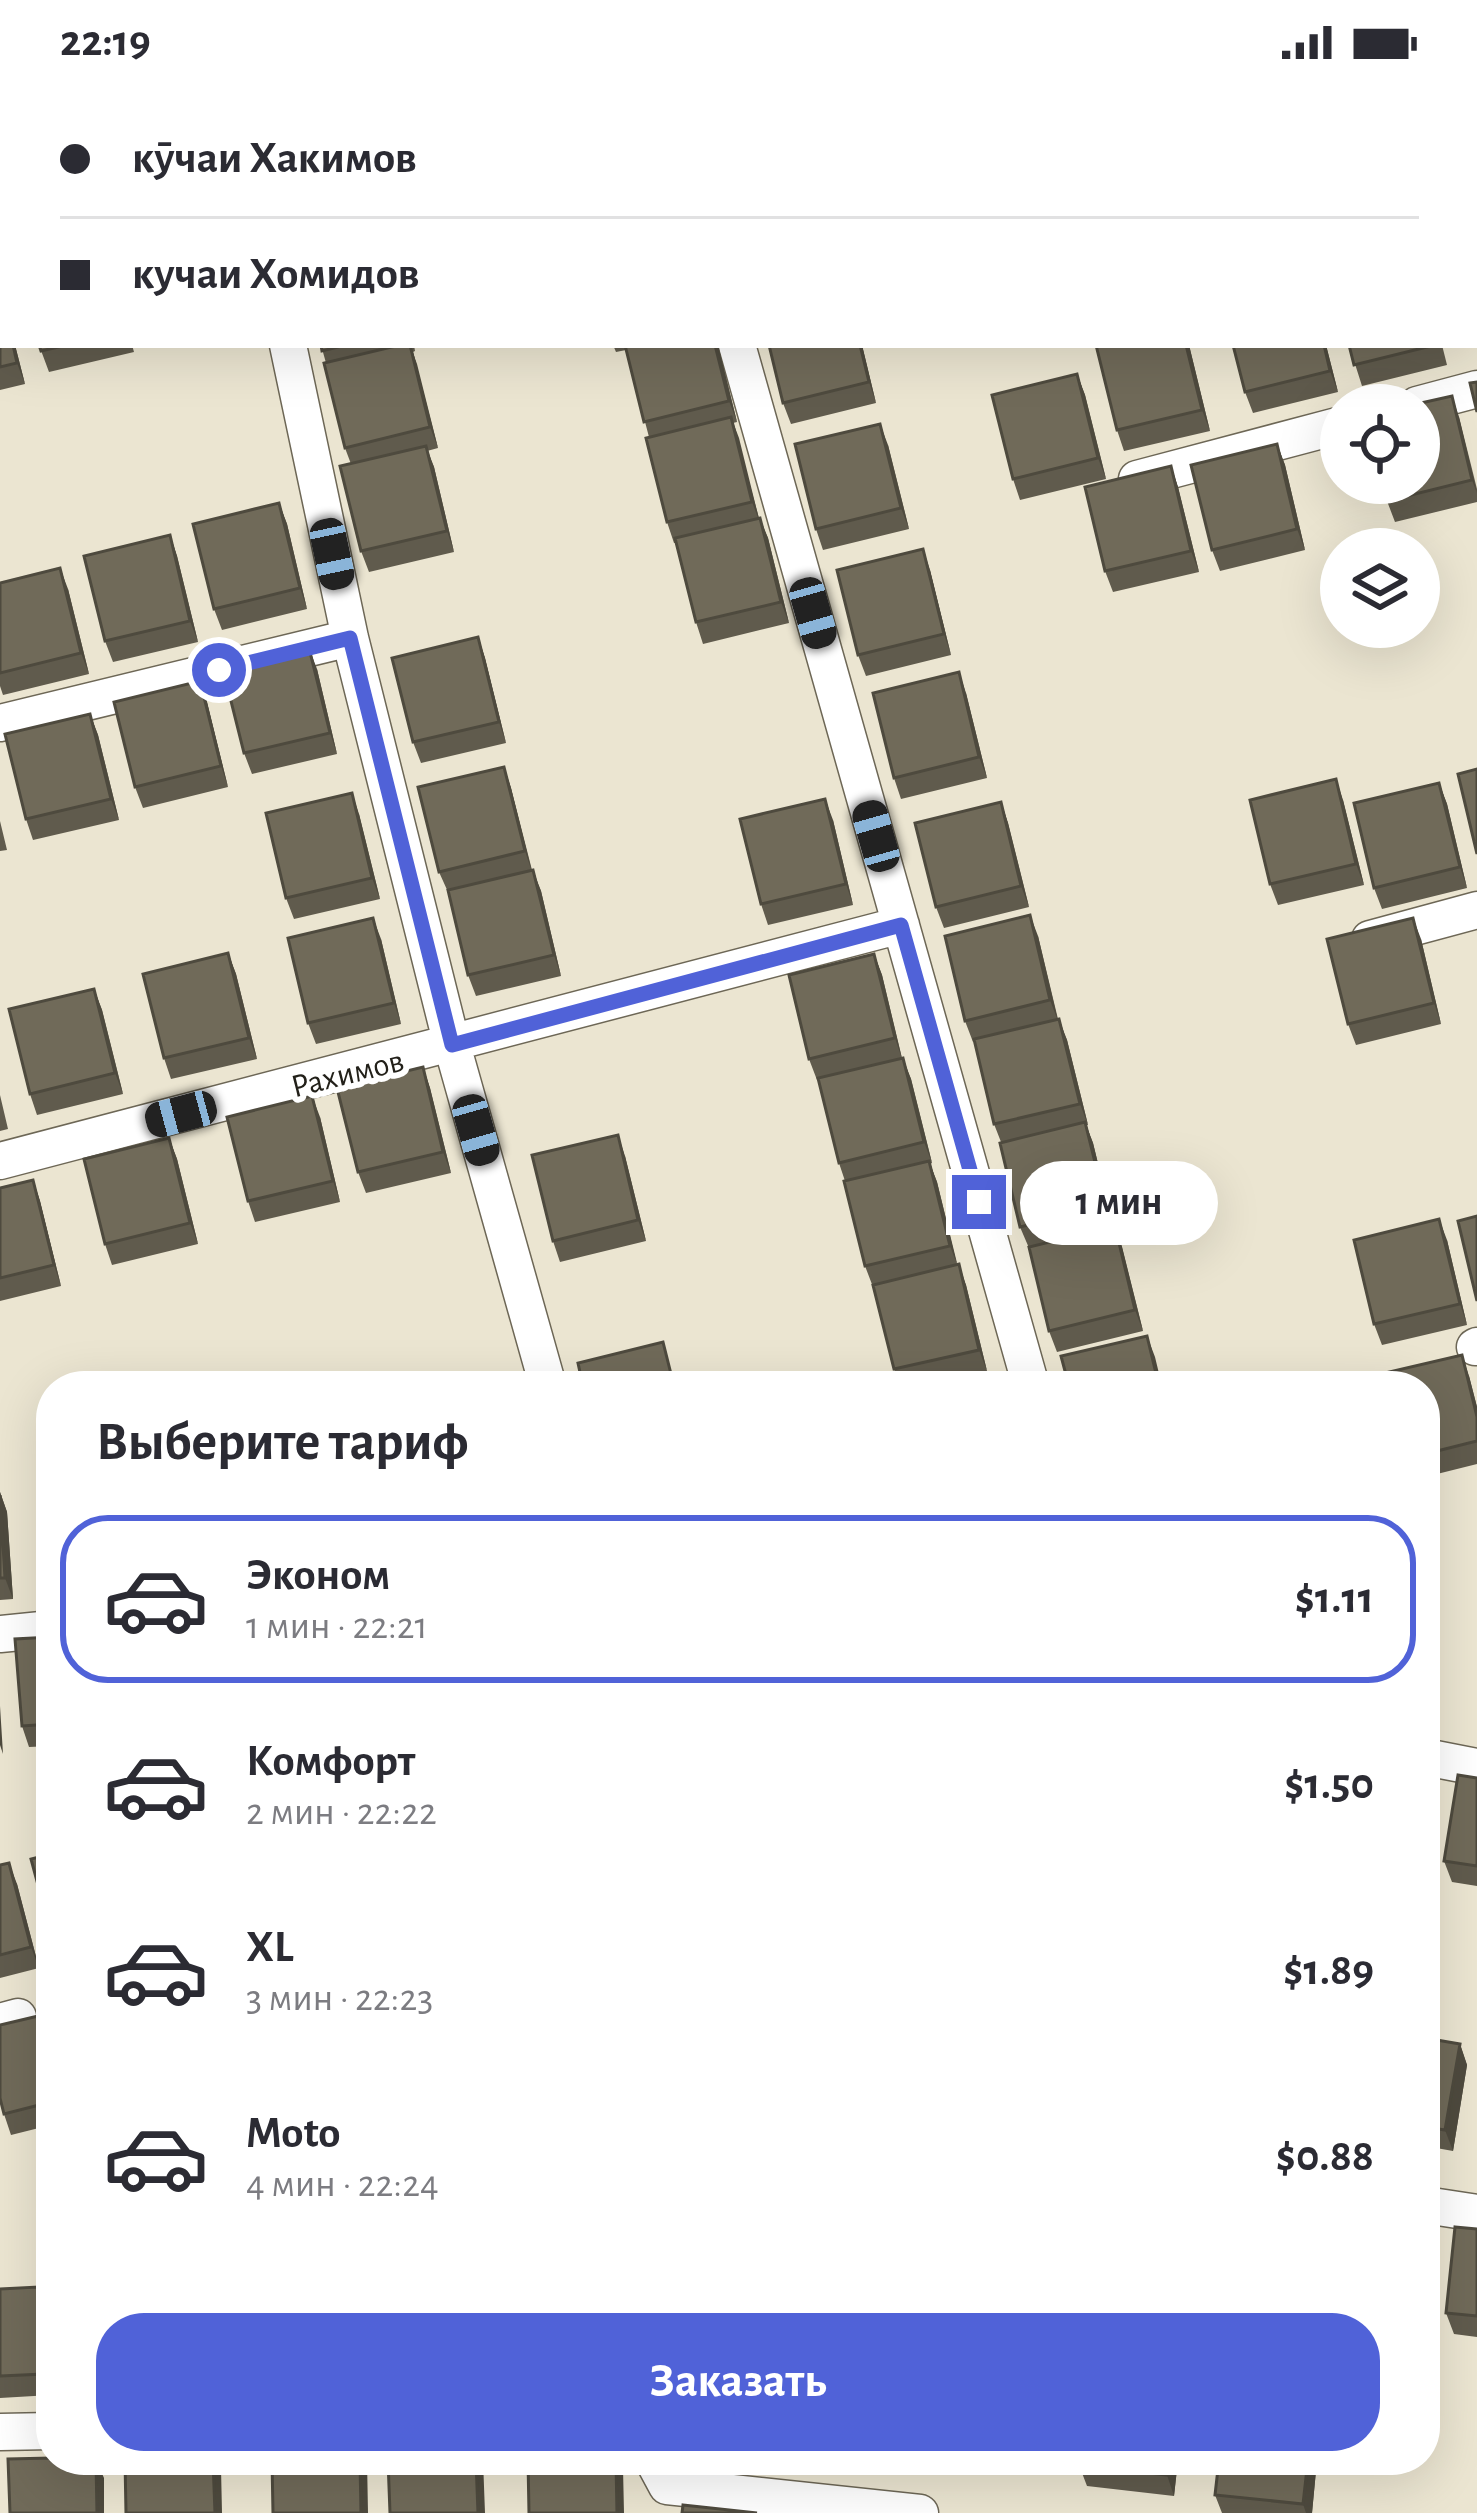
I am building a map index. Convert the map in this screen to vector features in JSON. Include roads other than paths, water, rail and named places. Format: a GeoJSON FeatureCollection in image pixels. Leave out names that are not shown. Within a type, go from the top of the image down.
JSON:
{"type":"FeatureCollection","features":[{"type":"Feature","properties":{"kind":"street"},"geometry":{"type":"LineString","coordinates":[[288,348],[350,638],[452,1045],[544,1371]]}},
{"type":"Feature","properties":{"kind":"street"},"geometry":{"type":"LineString","coordinates":[[738,348],[1027,1371]]}},
{"type":"Feature","properties":{"kind":"street"},"geometry":{"type":"LineString","coordinates":[[1440,399],[1477,389]]}},
{"type":"Feature","properties":{"kind":"street"},"geometry":{"type":"LineString","coordinates":[[1137,479],[1320,431]]}},
{"type":"Feature","properties":{"kind":"street"},"geometry":{"type":"LineString","coordinates":[[0,723],[350,638]]}},
{"type":"Feature","properties":{"kind":"street"},"geometry":{"type":"LineString","coordinates":[[1343,946],[1477,910]]}},
{"type":"Feature","properties":{"kind":"street","name":"Рахимов"},"geometry":{"type":"LineString","coordinates":[[0,1161],[901,925]]}},
{"type":"Feature","properties":{"kind":"street"},"geometry":{"type":"LineString","coordinates":[[0,1634],[36,1630]]}},
{"type":"Feature","properties":{"kind":"street"},"geometry":{"type":"LineString","coordinates":[[1440,1760],[1477,1767]]}},
{"type":"Feature","properties":{"kind":"street"},"geometry":{"type":"LineString","coordinates":[[1440,2207],[1477,2213]]}},
{"type":"Feature","properties":{"kind":"street"},"geometry":{"type":"LineString","coordinates":[[0,2432],[36,2431]]}},
{"type":"Feature","properties":{"kind":"street"},"geometry":{"type":"LineString","coordinates":[[661,2475],[667,2486],[920,2513]]}}]}
